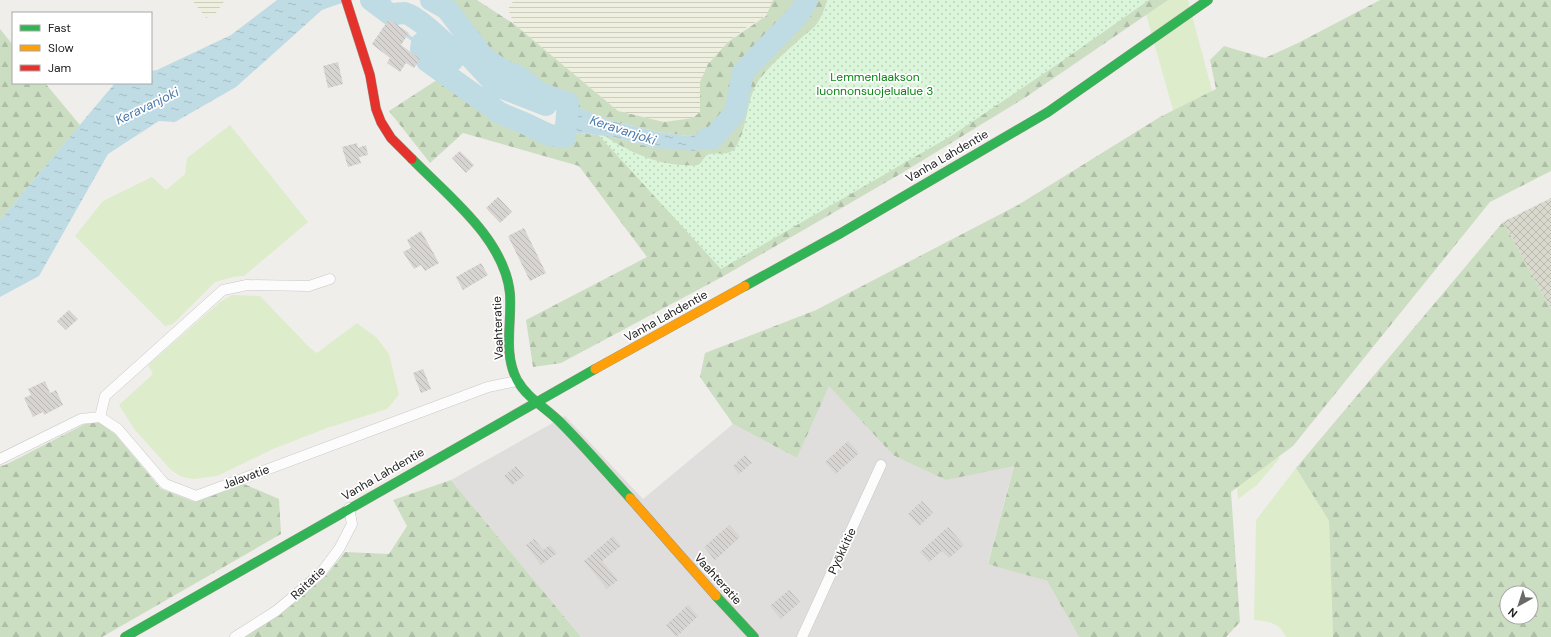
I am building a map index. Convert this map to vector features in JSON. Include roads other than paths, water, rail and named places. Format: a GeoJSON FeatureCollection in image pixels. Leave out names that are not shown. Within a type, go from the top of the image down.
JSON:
{"type":"FeatureCollection","features":[{"type":"Feature","properties":{"kind":"main road","name":"Vaahteratie"},"geometry":{"type":"LineString","coordinates":[[346,0],[369,73],[378,114],[382,125],[393,140],[468,216],[492,247],[503,268],[510,293],[510,354],[513,372],[517,381],[524,391],[556,417],[754,637]]}},
{"type":"Feature","properties":{"kind":"main road","name":"Vanha Lahdentie"},"geometry":{"type":"LineString","coordinates":[[125,637],[537,401],[841,233],[1048,112],[1208,0]]}},
{"type":"Feature","properties":{"kind":"street"},"geometry":{"type":"LineString","coordinates":[[0,459],[81,419],[100,418],[104,396],[223,290],[247,284],[309,286],[330,279]]}},
{"type":"Feature","properties":{"kind":"street","name":"Jalavatie"},"geometry":{"type":"LineString","coordinates":[[100,418],[118,429],[165,484],[196,496],[488,387],[517,381]]}},
{"type":"Feature","properties":{"kind":"street","name":"Pyökkitie"},"geometry":{"type":"LineString","coordinates":[[802,637],[881,465]]}},
{"type":"Feature","properties":{"kind":"street","name":"Raitatie"},"geometry":{"type":"LineString","coordinates":[[235,637],[276,611],[320,574],[339,548],[352,524],[349,508]]}},
{"type":"Feature","properties":{"kind":"water"},"geometry":{"type":"Polygon","coordinates":[[[277,0],[350,0],[322,10],[236,87],[175,122],[159,121],[108,154],[39,276],[0,297],[0,220],[114,84],[152,84],[152,71],[157,70],[231,35],[277,0]]]}},
{"type":"Feature","properties":{"kind":"water"},"geometry":{"type":"Polygon","coordinates":[[[568,103],[609,120],[658,132],[688,136],[707,133],[721,118],[733,124],[720,144],[694,151],[654,148],[614,137],[579,133],[565,137],[568,103]]]}},
{"type":"Feature","properties":{"kind":"waterway"},"geometry":{"type":"LineString","coordinates":[[371,0],[391,15],[404,13],[416,19],[446,44],[456,55],[453,60],[422,43],[421,49],[427,61],[500,113],[549,135],[565,137],[568,103],[540,93],[518,76],[504,71],[484,58],[447,9],[431,0]]}},
{"type":"Feature","properties":{"kind":"waterway"},"geometry":{"type":"LineString","coordinates":[[389,0],[391,20]]}},
{"type":"Feature","properties":{"kind":"waterway","name":"Keravanjoki"},"geometry":{"type":"LineString","coordinates":[[706,139],[713,138],[735,113],[743,72],[799,14],[807,0]]}},
{"type":"Feature","properties":{"kind":"waterway"},"geometry":{"type":"LineString","coordinates":[[408,36],[421,46]]}},
{"type":"Feature","properties":{"kind":"waterway","name":"Keravanjoki"},"geometry":{"type":"LineString","coordinates":[[472,59],[497,86],[546,105]]}},
{"type":"Feature","properties":{"kind":"park label","name":"Lemmenlaakson luonnonsuojelualue 3"},"geometry":{"type":"Point","coordinates":[875,84]}}]}
